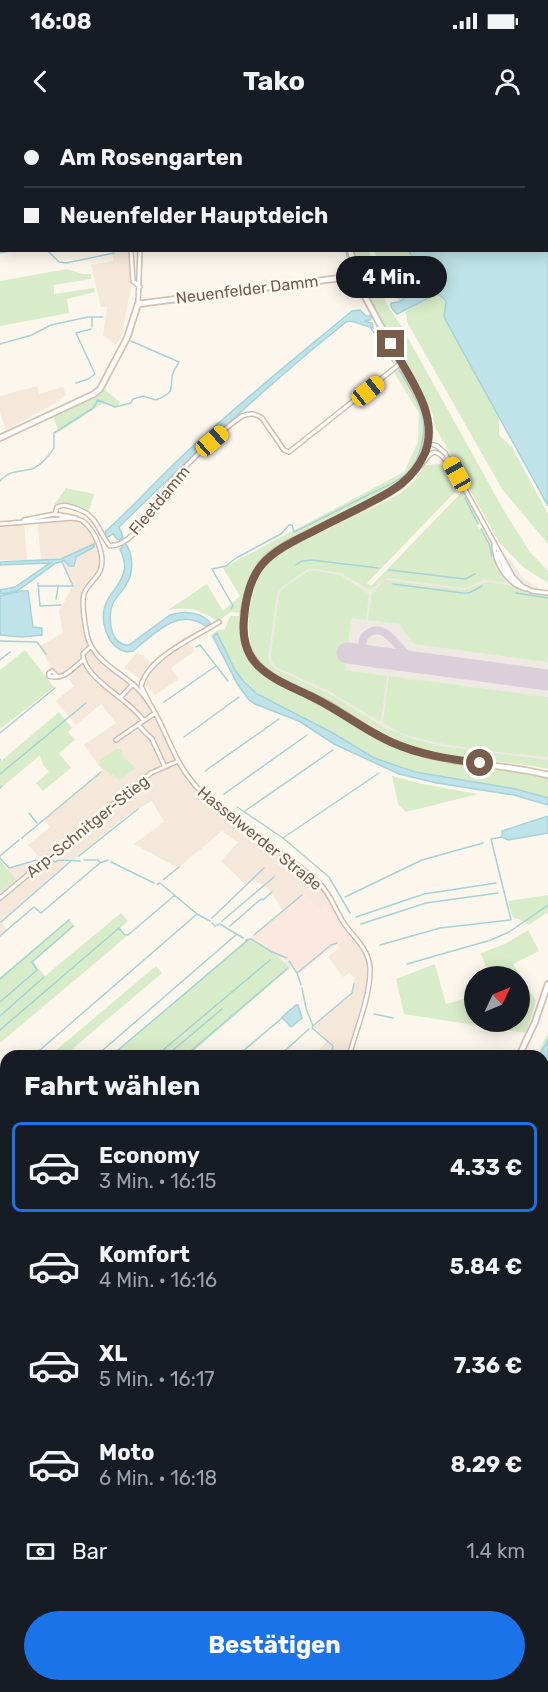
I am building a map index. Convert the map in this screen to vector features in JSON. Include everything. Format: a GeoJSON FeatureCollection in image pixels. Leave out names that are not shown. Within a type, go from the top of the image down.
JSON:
{"type":"FeatureCollection","features":[{"type":"Feature","properties":{"kind":"main road"},"geometry":{"type":"LineString","coordinates":[[350,252],[356,276],[370,306],[420,398],[428,418],[428,443],[415,471],[394,490],[284,546],[265,560],[252,580],[245,603],[243,631],[249,652],[257,665],[271,677],[327,704],[400,746],[432,756],[548,775]]}},
{"type":"Feature","properties":{"kind":"main road","name":"Neuenfelder Damm"},"geometry":{"type":"LineString","coordinates":[[138,304],[356,276]]}},
{"type":"Feature","properties":{"kind":"main road"},"geometry":{"type":"LineString","coordinates":[[0,438],[94,394],[100,389],[127,338],[138,304]]}},
{"type":"Feature","properties":{"kind":"main road"},"geometry":{"type":"LineString","coordinates":[[522,1050],[548,984]]}},
{"type":"Feature","properties":{"kind":"street"},"geometry":{"type":"LineString","coordinates":[[131,252],[133,281],[140,286]]}},
{"type":"Feature","properties":{"kind":"street"},"geometry":{"type":"LineString","coordinates":[[138,304],[140,252]]}},
{"type":"Feature","properties":{"kind":"street","name":"Fleetdamm"},"geometry":{"type":"LineString","coordinates":[[55,514],[56,508],[63,505],[85,512],[95,520],[110,546],[118,544],[144,522],[172,480],[242,416],[257,414],[284,450],[289,452],[401,363]]}},
{"type":"Feature","properties":{"kind":"street"},"geometry":{"type":"LineString","coordinates":[[428,443],[443,450],[515,577],[532,591]]}},
{"type":"Feature","properties":{"kind":"street"},"geometry":{"type":"LineString","coordinates":[[415,471],[429,454],[435,452],[441,454],[457,474]]}},
{"type":"Feature","properties":{"kind":"street","name":"Fleetdamm"},"geometry":{"type":"LineString","coordinates":[[20,522],[55,514],[77,519]]}},
{"type":"Feature","properties":{"kind":"street"},"geometry":{"type":"LineString","coordinates":[[0,524],[77,519]]}},
{"type":"Feature","properties":{"kind":"street","name":"Hasselwerder Straße"},"geometry":{"type":"LineString","coordinates":[[77,519],[84,522],[91,531],[102,560],[99,573],[83,598],[87,634],[91,645],[110,668],[133,684],[149,704],[178,762],[201,794],[321,884],[344,924],[366,952],[370,966],[369,980],[351,1050]]}},
{"type":"Feature","properties":{"kind":"street"},"geometry":{"type":"LineString","coordinates":[[494,541],[497,558],[507,577],[513,583],[525,589],[548,593]]}},
{"type":"Feature","properties":{"kind":"street"},"geometry":{"type":"LineString","coordinates":[[149,704],[141,686],[148,671],[180,643],[219,622]]}},
{"type":"Feature","properties":{"kind":"street"},"geometry":{"type":"LineString","coordinates":[[57,676],[66,675],[83,660],[84,651],[91,645]]}},
{"type":"Feature","properties":{"kind":"street"},"geometry":{"type":"LineString","coordinates":[[83,660],[104,684],[133,707],[143,720]]}},
{"type":"Feature","properties":{"kind":"street"},"geometry":{"type":"LineString","coordinates":[[121,697],[133,684]]}},
{"type":"Feature","properties":{"kind":"street"},"geometry":{"type":"LineString","coordinates":[[116,740],[155,713]]}},
{"type":"Feature","properties":{"kind":"street"},"geometry":{"type":"LineString","coordinates":[[138,725],[152,739],[165,767]]}},
{"type":"Feature","properties":{"kind":"street","name":"Arp-Schnitger-Stieg"},"geometry":{"type":"LineString","coordinates":[[0,898],[142,780],[178,762]]}},
{"type":"Feature","properties":{"kind":"shaded area"},"geometry":{"type":"Polygon","coordinates":[[[112,252],[130,252],[132,281],[122,335],[116,345],[103,336],[107,307],[101,307],[91,265],[113,261],[112,252]]]}},
{"type":"Feature","properties":{"kind":"shaded area"},"geometry":{"type":"Polygon","coordinates":[[[37,386],[39,394],[63,387],[66,395],[6,430],[0,413],[0,396],[37,386]]]}},
{"type":"Feature","properties":{"kind":"shaded area"},"geometry":{"type":"Polygon","coordinates":[[[51,517],[85,520],[102,550],[103,570],[86,593],[87,620],[92,644],[107,663],[135,684],[146,697],[183,765],[210,800],[316,879],[330,897],[321,911],[303,894],[283,910],[269,890],[254,880],[246,885],[221,861],[238,842],[222,831],[178,868],[134,844],[164,822],[152,801],[129,814],[74,860],[58,858],[52,850],[41,859],[28,845],[50,827],[44,819],[103,771],[84,745],[116,723],[101,704],[76,725],[56,701],[74,686],[67,677],[52,670],[40,646],[63,633],[59,611],[73,586],[61,558],[41,559],[37,519],[51,517]]]}},
{"type":"Feature","properties":{"kind":"shaded area"},"geometry":{"type":"Polygon","coordinates":[[[24,523],[27,560],[0,560],[0,526],[24,523]]]}},
{"type":"Feature","properties":{"kind":"shaded area"},"geometry":{"type":"Polygon","coordinates":[[[506,557],[510,559],[523,578],[542,590],[548,590],[548,762],[436,747],[396,735],[267,666],[276,591],[307,567],[341,570],[370,588],[384,575],[492,565],[506,557]]]}},
{"type":"Feature","properties":{"kind":"shaded area"},"geometry":{"type":"Polygon","coordinates":[[[184,637],[195,651],[171,668],[179,679],[155,695],[142,680],[124,668],[137,652],[151,662],[184,637]]]}},
{"type":"Feature","properties":{"kind":"shaded area"},"geometry":{"type":"Polygon","coordinates":[[[48,860],[55,863],[59,860],[68,863],[1,921],[7,929],[0,935],[0,893],[16,879],[8,869],[25,864],[33,873],[48,860]]]}},
{"type":"Feature","properties":{"kind":"shaded area"},"geometry":{"type":"Polygon","coordinates":[[[303,893],[321,910],[328,900],[350,934],[299,974],[293,965],[290,968],[282,958],[274,956],[248,938],[253,937],[303,893]]]}},
{"type":"Feature","properties":{"kind":"shaded area"},"geometry":{"type":"Polygon","coordinates":[[[350,934],[366,958],[368,971],[365,991],[349,1050],[319,1050],[327,1041],[314,1027],[353,992],[354,978],[350,973],[343,977],[328,956],[340,948],[337,945],[350,934]]]}},
{"type":"Feature","properties":{"kind":"green space"},"geometry":{"type":"Polygon","coordinates":[[[354,252],[369,252],[386,303],[403,329],[503,509],[530,552],[548,571],[548,583],[523,567],[499,542],[434,425],[433,414],[367,295],[354,252]]]}},
{"type":"Feature","properties":{"kind":"green space"},"geometry":{"type":"Polygon","coordinates":[[[374,252],[410,252],[426,283],[399,302],[374,252]]]}},
{"type":"Feature","properties":{"kind":"green space"},"geometry":{"type":"Polygon","coordinates":[[[541,252],[548,252],[548,506],[499,418],[499,435],[512,447],[548,514],[548,544],[502,489],[407,322],[405,312],[419,303],[426,283],[541,252]]]}},
{"type":"Feature","properties":{"kind":"green space"},"geometry":{"type":"Polygon","coordinates":[[[67,269],[91,274],[91,279],[54,285],[54,294],[94,288],[95,292],[67,299],[69,313],[0,326],[0,281],[67,269]]]}},
{"type":"Feature","properties":{"kind":"green space"},"geometry":{"type":"Polygon","coordinates":[[[397,369],[404,372],[419,400],[425,418],[426,439],[419,459],[408,476],[392,489],[299,535],[266,558],[250,579],[241,613],[231,612],[218,621],[194,610],[182,608],[168,610],[207,584],[223,611],[240,596],[223,568],[404,472],[418,442],[419,413],[393,371],[397,369]]]}},
{"type":"Feature","properties":{"kind":"green space"},"geometry":{"type":"Polygon","coordinates":[[[104,389],[120,402],[117,407],[102,404],[59,432],[53,417],[96,397],[104,389]]]}},
{"type":"Feature","properties":{"kind":"green space"},"geometry":{"type":"Polygon","coordinates":[[[425,465],[443,466],[450,472],[452,477],[448,479],[454,489],[458,486],[456,479],[460,484],[480,523],[477,525],[480,530],[483,529],[490,542],[497,565],[495,567],[499,569],[505,582],[483,580],[465,588],[387,578],[370,590],[341,573],[309,568],[282,587],[277,594],[268,657],[270,663],[275,669],[328,693],[385,728],[413,739],[441,746],[548,760],[548,769],[453,756],[400,741],[337,705],[272,673],[253,649],[249,632],[250,609],[256,583],[267,565],[293,546],[401,493],[415,480],[425,465]],[[459,488],[367,583],[371,586],[461,493],[459,488]]]}},
{"type":"Feature","properties":{"kind":"green space"},"geometry":{"type":"Polygon","coordinates":[[[66,488],[94,494],[89,511],[67,503],[54,505],[66,488]]]}},
{"type":"Feature","properties":{"kind":"green space"},"geometry":{"type":"Polygon","coordinates":[[[310,570],[340,575],[369,594],[366,620],[351,618],[345,670],[387,676],[379,721],[329,691],[276,667],[272,662],[271,654],[279,595],[284,588],[310,570]]]}},
{"type":"Feature","properties":{"kind":"green space"},"geometry":{"type":"Polygon","coordinates":[[[385,580],[464,590],[487,582],[548,595],[548,662],[414,644],[399,624],[368,620],[372,593],[385,580]]]}},
{"type":"Feature","properties":{"kind":"green space"},"geometry":{"type":"Polygon","coordinates":[[[230,616],[239,616],[243,643],[251,660],[259,670],[277,683],[324,705],[389,743],[417,754],[548,779],[548,798],[516,789],[415,772],[374,758],[333,733],[257,694],[235,670],[218,634],[212,638],[211,635],[218,630],[225,629],[230,616]]]}},
{"type":"Feature","properties":{"kind":"green space"},"geometry":{"type":"Polygon","coordinates":[[[25,650],[54,687],[0,729],[0,670],[25,650]]]}},
{"type":"Feature","properties":{"kind":"green space"},"geometry":{"type":"Polygon","coordinates":[[[389,676],[548,697],[548,757],[433,742],[393,729],[383,721],[389,676]]]}},
{"type":"Feature","properties":{"kind":"green space"},"geometry":{"type":"Polygon","coordinates":[[[59,712],[72,728],[68,732],[75,740],[59,753],[71,768],[43,791],[36,783],[49,772],[43,765],[40,755],[0,789],[0,762],[59,712]]]}},
{"type":"Feature","properties":{"kind":"green space"},"geometry":{"type":"Polygon","coordinates":[[[115,749],[121,749],[124,758],[136,768],[119,781],[99,765],[100,760],[115,749]]]}},
{"type":"Feature","properties":{"kind":"green space"},"geometry":{"type":"Polygon","coordinates":[[[392,776],[478,794],[406,812],[398,804],[392,776]]]}},
{"type":"Feature","properties":{"kind":"green space"},"geometry":{"type":"Polygon","coordinates":[[[0,860],[16,879],[0,893],[0,860]]]}},
{"type":"Feature","properties":{"kind":"green space"},"geometry":{"type":"Polygon","coordinates":[[[548,895],[548,912],[529,925],[513,918],[508,901],[548,895]]]}},
{"type":"Feature","properties":{"kind":"green space"},"geometry":{"type":"Polygon","coordinates":[[[121,913],[128,921],[119,929],[126,937],[0,1043],[0,977],[69,919],[75,926],[33,962],[45,976],[121,913]]]}},
{"type":"Feature","properties":{"kind":"green space"},"geometry":{"type":"Polygon","coordinates":[[[528,930],[539,951],[513,964],[514,966],[486,966],[481,953],[505,944],[528,930]]]}},
{"type":"Feature","properties":{"kind":"green space"},"geometry":{"type":"Polygon","coordinates":[[[248,938],[276,955],[290,968],[195,1050],[119,1050],[248,938]]]}},
{"type":"Feature","properties":{"kind":"green space"},"geometry":{"type":"Polygon","coordinates":[[[435,964],[446,1004],[464,999],[464,1023],[404,1014],[396,979],[435,964]]]}},
{"type":"Feature","properties":{"kind":"green space"},"geometry":{"type":"Polygon","coordinates":[[[156,966],[162,973],[71,1050],[56,1050],[156,966]]]}},
{"type":"Feature","properties":{"kind":"green space"},"geometry":{"type":"Polygon","coordinates":[[[530,991],[536,1001],[530,1020],[530,991]]]}},
{"type":"Feature","properties":{"kind":"green space"},"geometry":{"type":"Polygon","coordinates":[[[548,1035],[548,1050],[540,1050],[548,1035]]]}},
{"type":"Feature","properties":{"kind":"water"},"geometry":{"type":"Polygon","coordinates":[[[410,252],[548,252],[548,506],[444,317],[446,301],[436,294],[397,314],[391,307],[391,303],[399,302],[426,283],[410,252]]]}},
{"type":"Feature","properties":{"kind":"water"},"geometry":{"type":"Polygon","coordinates":[[[360,310],[366,316],[372,316],[370,320],[364,321],[372,323],[373,328],[351,321],[346,322],[258,396],[146,500],[119,527],[123,537],[120,540],[113,534],[105,537],[105,532],[213,428],[352,311],[360,310]]]}},
{"type":"Feature","properties":{"kind":"water"},"geometry":{"type":"Polygon","coordinates":[[[125,543],[131,557],[131,574],[126,586],[113,603],[110,615],[114,636],[118,641],[129,645],[175,613],[187,612],[198,615],[211,624],[205,626],[186,619],[176,621],[158,631],[133,651],[127,652],[114,645],[106,632],[104,608],[124,572],[120,549],[125,543]]]}},
{"type":"Feature","properties":{"kind":"water"},"geometry":{"type":"Polygon","coordinates":[[[94,544],[94,547],[76,557],[74,566],[69,566],[64,560],[56,563],[17,591],[0,594],[0,590],[15,587],[50,563],[0,565],[0,562],[61,559],[94,544]]]}},
{"type":"Feature","properties":{"kind":"water"},"geometry":{"type":"Polygon","coordinates":[[[28,591],[33,627],[42,628],[42,635],[22,637],[0,635],[0,596],[28,591]]]}},
{"type":"Feature","properties":{"kind":"water"},"geometry":{"type":"Polygon","coordinates":[[[217,633],[235,670],[257,694],[333,733],[374,758],[415,772],[516,789],[548,798],[548,805],[514,795],[437,783],[399,774],[334,744],[299,721],[255,704],[249,700],[238,685],[213,637],[217,633]]]}},
{"type":"Feature","properties":{"kind":"water"},"geometry":{"type":"Polygon","coordinates":[[[548,816],[548,833],[508,840],[502,837],[502,831],[548,816]]]}},
{"type":"Feature","properties":{"kind":"water"},"geometry":{"type":"Polygon","coordinates":[[[298,1005],[302,1018],[291,1027],[282,1017],[298,1005]]]}},
{"type":"Feature","properties":{"kind":"water"},"geometry":{"type":"Polygon","coordinates":[[[548,1040],[548,1050],[542,1050],[548,1040]]]}},
{"type":"Feature","properties":{"kind":"waterway"},"geometry":{"type":"LineString","coordinates":[[0,253],[5,252]]}},
{"type":"Feature","properties":{"kind":"waterway"},"geometry":{"type":"LineString","coordinates":[[49,252],[59,262],[66,263],[114,253]]}},
{"type":"Feature","properties":{"kind":"waterway"},"geometry":{"type":"LineString","coordinates":[[346,252],[347,257]]}},
{"type":"Feature","properties":{"kind":"waterway"},"geometry":{"type":"LineString","coordinates":[[0,344],[32,335],[51,325],[88,317],[103,317]]}},
{"type":"Feature","properties":{"kind":"waterway"},"geometry":{"type":"LineString","coordinates":[[92,318],[92,327]]}},
{"type":"Feature","properties":{"kind":"waterway"},"geometry":{"type":"LineString","coordinates":[[371,328],[393,362]]}},
{"type":"Feature","properties":{"kind":"waterway"},"geometry":{"type":"LineString","coordinates":[[76,383],[95,374],[76,333],[91,329]]}},
{"type":"Feature","properties":{"kind":"waterway"},"geometry":{"type":"LineString","coordinates":[[0,481],[11,473],[32,469],[41,463],[54,448],[54,433],[93,408],[98,400],[115,407],[131,403],[133,399],[143,396],[156,400],[168,394],[179,362],[131,341]]}},
{"type":"Feature","properties":{"kind":"waterway"},"geometry":{"type":"LineString","coordinates":[[231,609],[233,606],[212,569],[226,566],[236,558],[281,534],[289,525],[292,525],[294,532],[392,483],[405,475],[415,463],[423,439],[422,415],[418,403],[399,370]]}},
{"type":"Feature","properties":{"kind":"waterway"},"geometry":{"type":"LineString","coordinates":[[465,498],[478,524]]}},
{"type":"Feature","properties":{"kind":"waterway"},"geometry":{"type":"LineString","coordinates":[[481,529],[492,556]]}},
{"type":"Feature","properties":{"kind":"waterway"},"geometry":{"type":"LineString","coordinates":[[296,565],[302,561],[312,560],[378,568]]}},
{"type":"Feature","properties":{"kind":"waterway"},"geometry":{"type":"LineString","coordinates":[[39,586],[73,586],[62,562]]}},
{"type":"Feature","properties":{"kind":"waterway"},"geometry":{"type":"LineString","coordinates":[[389,570],[465,579],[475,574]]}},
{"type":"Feature","properties":{"kind":"waterway"},"geometry":{"type":"LineString","coordinates":[[38,583],[40,606],[61,605]]}},
{"type":"Feature","properties":{"kind":"waterway"},"geometry":{"type":"LineString","coordinates":[[393,584],[463,593],[469,593],[482,586]]}},
{"type":"Feature","properties":{"kind":"waterway"},"geometry":{"type":"LineString","coordinates":[[56,599],[58,587]]}},
{"type":"Feature","properties":{"kind":"waterway"},"geometry":{"type":"LineString","coordinates":[[516,593],[548,598]]}},
{"type":"Feature","properties":{"kind":"waterway"},"geometry":{"type":"LineString","coordinates":[[0,641],[37,642],[46,654]]}},
{"type":"Feature","properties":{"kind":"waterway"},"geometry":{"type":"LineString","coordinates":[[196,647],[200,645],[228,681]]}},
{"type":"Feature","properties":{"kind":"waterway"},"geometry":{"type":"LineString","coordinates":[[0,660],[10,652]]}},
{"type":"Feature","properties":{"kind":"waterway"},"geometry":{"type":"LineString","coordinates":[[164,702],[216,666]]}},
{"type":"Feature","properties":{"kind":"waterway"},"geometry":{"type":"LineString","coordinates":[[0,733],[55,688]]}},
{"type":"Feature","properties":{"kind":"waterway"},"geometry":{"type":"LineString","coordinates":[[184,737],[239,697]]}},
{"type":"Feature","properties":{"kind":"waterway"},"geometry":{"type":"LineString","coordinates":[[0,774],[86,703]]}},
{"type":"Feature","properties":{"kind":"waterway"},"geometry":{"type":"LineString","coordinates":[[205,771],[279,719]]}},
{"type":"Feature","properties":{"kind":"waterway"},"geometry":{"type":"LineString","coordinates":[[224,794],[307,735]]}},
{"type":"Feature","properties":{"kind":"waterway"},"geometry":{"type":"LineString","coordinates":[[245,811],[333,750]]}},
{"type":"Feature","properties":{"kind":"waterway"},"geometry":{"type":"LineString","coordinates":[[22,838],[101,772]]}},
{"type":"Feature","properties":{"kind":"waterway"},"geometry":{"type":"LineString","coordinates":[[283,838],[379,773]]}},
{"type":"Feature","properties":{"kind":"waterway"},"geometry":{"type":"LineString","coordinates":[[237,807],[283,838],[329,877],[350,913]]}},
{"type":"Feature","properties":{"kind":"waterway"},"geometry":{"type":"LineString","coordinates":[[79,856],[138,809]]}},
{"type":"Feature","properties":{"kind":"waterway"},"geometry":{"type":"LineString","coordinates":[[29,813],[37,823]]}},
{"type":"Feature","properties":{"kind":"waterway"},"geometry":{"type":"LineString","coordinates":[[380,945],[440,928],[511,920],[491,839],[502,837]]}},
{"type":"Feature","properties":{"kind":"waterway"},"geometry":{"type":"LineString","coordinates":[[0,856],[19,840]]}},
{"type":"Feature","properties":{"kind":"waterway"},"geometry":{"type":"LineString","coordinates":[[345,897],[422,860],[483,843]]}},
{"type":"Feature","properties":{"kind":"waterway"},"geometry":{"type":"LineString","coordinates":[[0,858],[9,868],[37,860]]}},
{"type":"Feature","properties":{"kind":"waterway"},"geometry":{"type":"LineString","coordinates":[[50,859],[55,862],[59,860],[80,861]]}},
{"type":"Feature","properties":{"kind":"waterway"},"geometry":{"type":"LineString","coordinates":[[84,860],[100,862]]}},
{"type":"Feature","properties":{"kind":"waterway"},"geometry":{"type":"LineString","coordinates":[[0,936],[34,907],[41,913],[100,863],[108,860]]}},
{"type":"Feature","properties":{"kind":"waterway"},"geometry":{"type":"LineString","coordinates":[[1,922],[71,861]]}},
{"type":"Feature","properties":{"kind":"waterway"},"geometry":{"type":"LineString","coordinates":[[111,862],[154,883]]}},
{"type":"Feature","properties":{"kind":"waterway"},"geometry":{"type":"LineString","coordinates":[[163,880],[179,867]]}},
{"type":"Feature","properties":{"kind":"waterway"},"geometry":{"type":"LineString","coordinates":[[212,918],[264,868]]}},
{"type":"Feature","properties":{"kind":"waterway"},"geometry":{"type":"LineString","coordinates":[[222,921],[274,877]]}},
{"type":"Feature","properties":{"kind":"waterway"},"geometry":{"type":"LineString","coordinates":[[157,884],[160,883],[197,914],[210,921]]}},
{"type":"Feature","properties":{"kind":"waterway"},"geometry":{"type":"LineString","coordinates":[[356,917],[424,894],[496,883]]}},
{"type":"Feature","properties":{"kind":"waterway"},"geometry":{"type":"LineString","coordinates":[[230,926],[272,892]]}},
{"type":"Feature","properties":{"kind":"waterway"},"geometry":{"type":"LineString","coordinates":[[361,924],[426,903],[498,893]]}},
{"type":"Feature","properties":{"kind":"waterway"},"geometry":{"type":"LineString","coordinates":[[0,1030],[119,928],[125,935],[128,935],[175,895]]}},
{"type":"Feature","properties":{"kind":"waterway"},"geometry":{"type":"LineString","coordinates":[[254,935],[302,895]]}},
{"type":"Feature","properties":{"kind":"waterway"},"geometry":{"type":"LineString","coordinates":[[407,964],[491,940],[509,932],[548,905]]}},
{"type":"Feature","properties":{"kind":"waterway"},"geometry":{"type":"LineString","coordinates":[[40,1050],[197,914]]}},
{"type":"Feature","properties":{"kind":"waterway"},"geometry":{"type":"LineString","coordinates":[[0,979],[69,920]]}},
{"type":"Feature","properties":{"kind":"waterway"},"geometry":{"type":"LineString","coordinates":[[212,923],[215,926],[220,924],[243,938]]}},
{"type":"Feature","properties":{"kind":"waterway"},"geometry":{"type":"LineString","coordinates":[[0,1002],[37,970],[32,962],[73,926]]}},
{"type":"Feature","properties":{"kind":"waterway"},"geometry":{"type":"LineString","coordinates":[[103,1050],[237,934]]}},
{"type":"Feature","properties":{"kind":"waterway"},"geometry":{"type":"LineString","coordinates":[[246,940],[251,939],[287,958]]}},
{"type":"Feature","properties":{"kind":"waterway"},"geometry":{"type":"LineString","coordinates":[[118,1050],[247,941]]}},
{"type":"Feature","properties":{"kind":"waterway"},"geometry":{"type":"LineString","coordinates":[[297,973],[331,945],[337,943]]}},
{"type":"Feature","properties":{"kind":"waterway"},"geometry":{"type":"LineString","coordinates":[[163,1050],[270,960]]}},
{"type":"Feature","properties":{"kind":"waterway"},"geometry":{"type":"LineString","coordinates":[[289,961],[301,985]]}},
{"type":"Feature","properties":{"kind":"waterway"},"geometry":{"type":"LineString","coordinates":[[192,1050],[288,968]]}},
{"type":"Feature","properties":{"kind":"waterway"},"geometry":{"type":"LineString","coordinates":[[0,1016],[44,977]]}},
{"type":"Feature","properties":{"kind":"waterway"},"geometry":{"type":"LineString","coordinates":[[314,1025],[352,993],[354,984]]}},
{"type":"Feature","properties":{"kind":"waterway"},"geometry":{"type":"LineString","coordinates":[[302,988],[312,1028],[333,1046],[332,1050]]}},
{"type":"Feature","properties":{"kind":"waterway"},"geometry":{"type":"LineString","coordinates":[[173,1050],[222,1009]]}},
{"type":"Feature","properties":{"kind":"waterway"},"geometry":{"type":"LineString","coordinates":[[374,1014],[393,1018]]}},
{"type":"Feature","properties":{"kind":"waterway"},"geometry":{"type":"LineString","coordinates":[[244,1050],[282,1018]]}},
{"type":"Feature","properties":{"kind":"waterway"},"geometry":{"type":"LineString","coordinates":[[286,1050],[309,1029]]}},
{"type":"Feature","properties":{"kind":"taxiway"},"geometry":{"type":"LineString","coordinates":[[415,661],[395,660],[385,664],[375,664],[367,660],[363,652],[364,637],[372,631],[379,630],[386,633],[410,658],[417,662]]}},
{"type":"Feature","properties":{"kind":"runway"},"geometry":{"type":"LineString","coordinates":[[347,653],[548,680]]}},
{"type":"Feature","properties":{"kind":"route"},"geometry":{"type":"LineString","coordinates":[[391,344],[427,414],[429,438],[417,468],[404,483],[394,490],[284,546],[265,560],[255,573],[248,589],[245,603],[244,638],[254,661],[271,677],[327,704],[385,739],[425,754],[480,763]]}}]}
